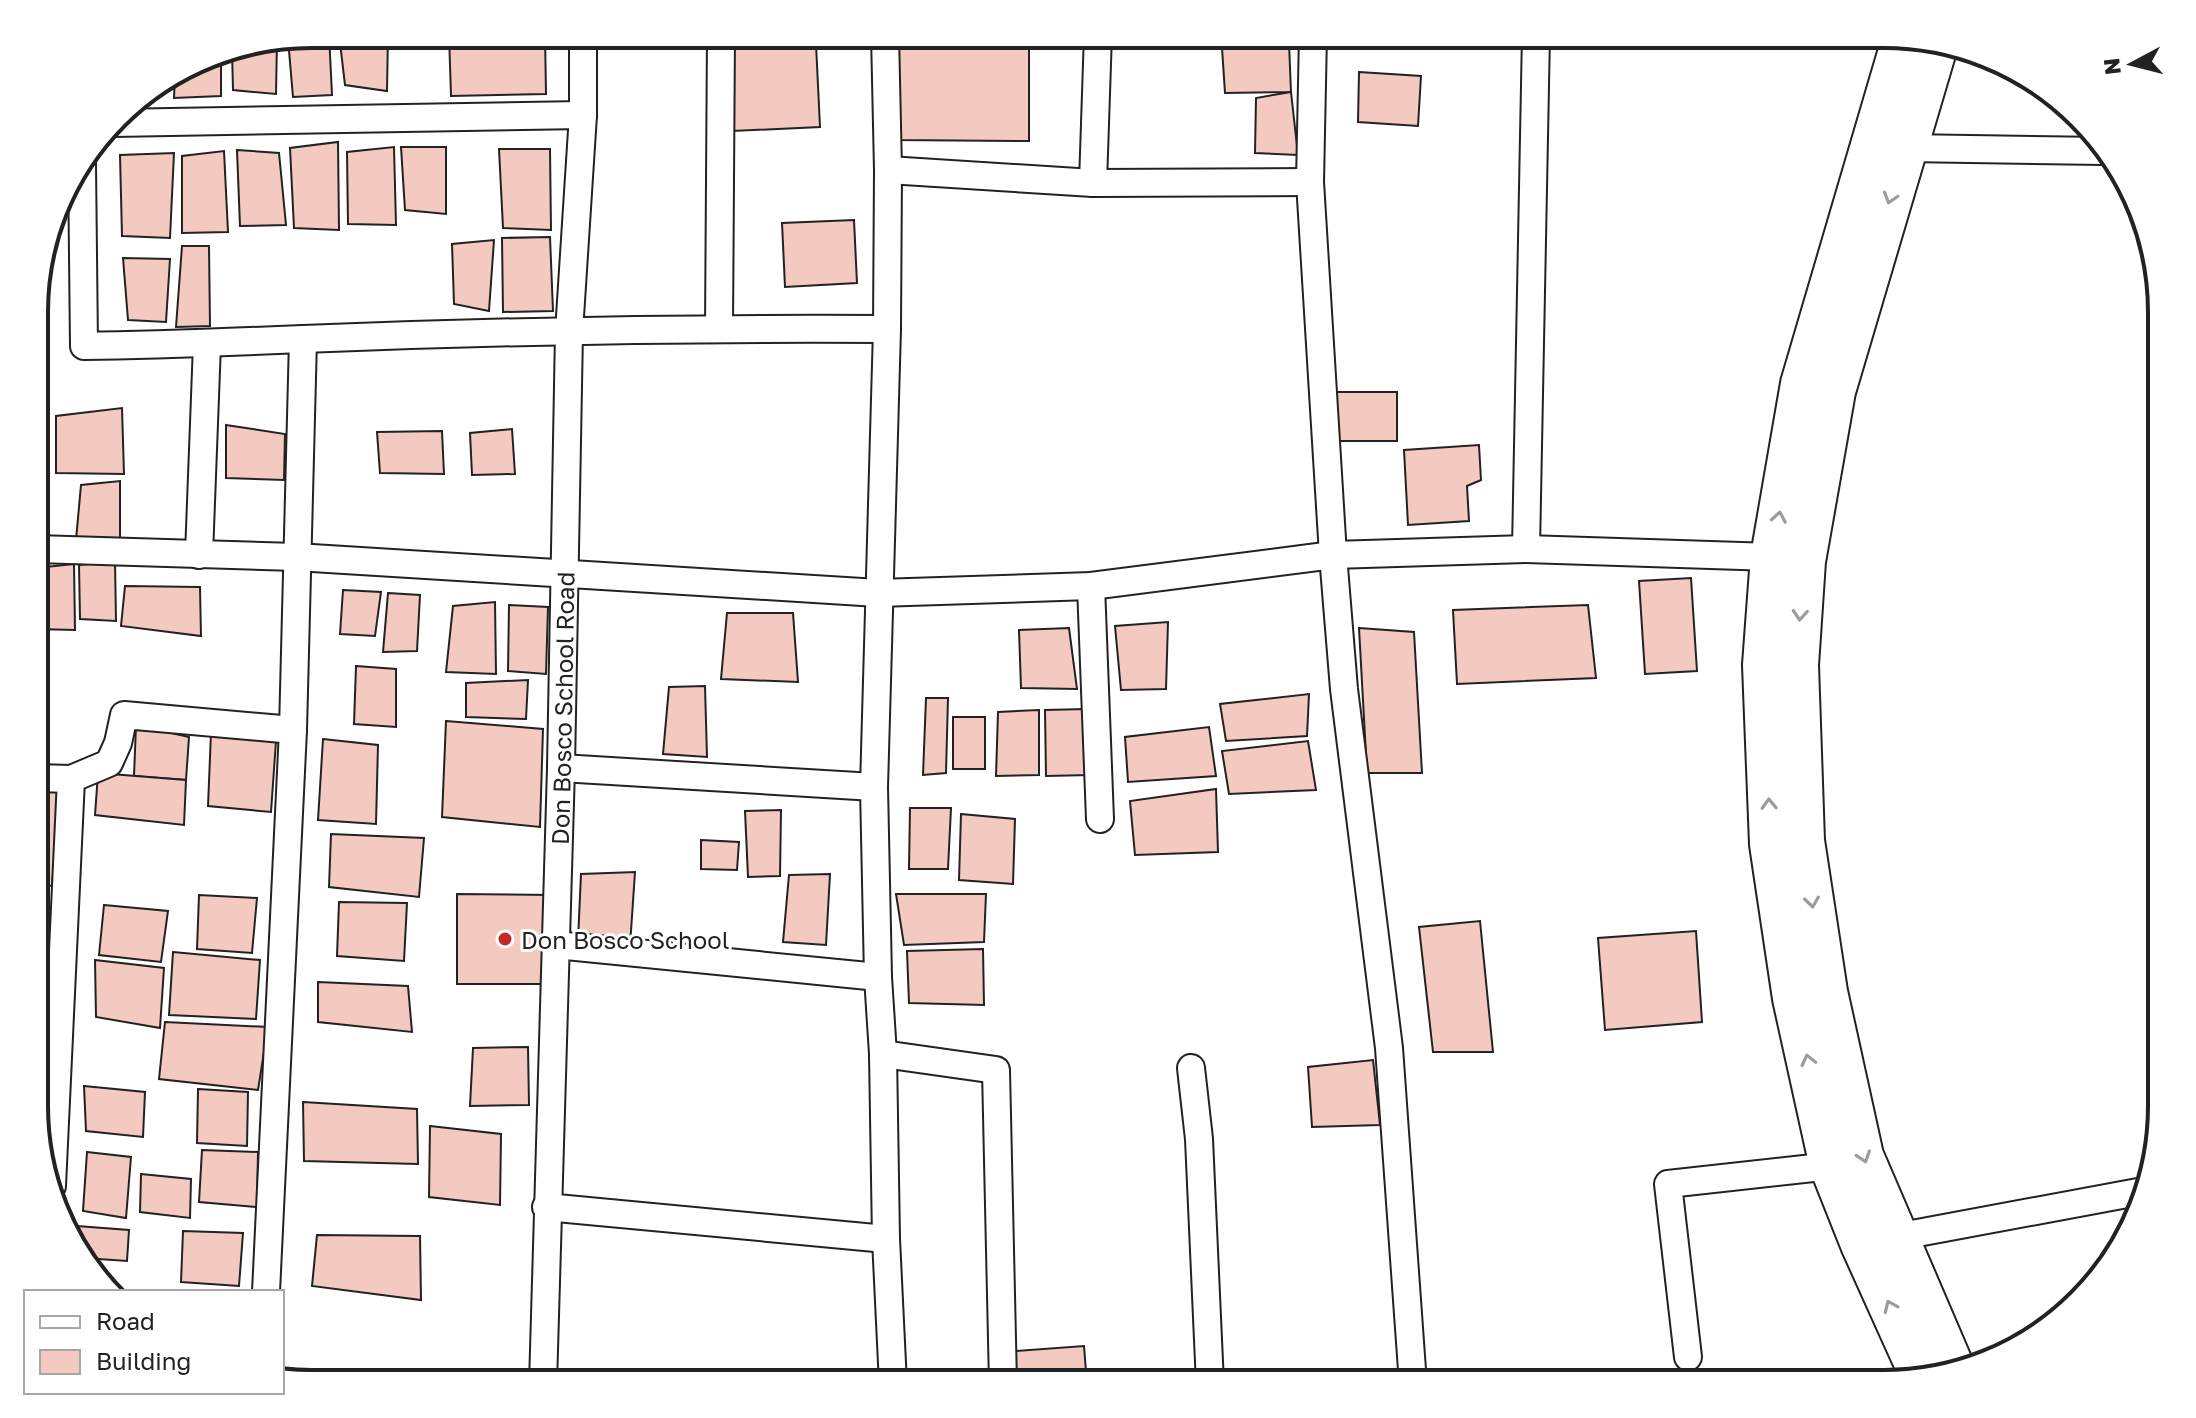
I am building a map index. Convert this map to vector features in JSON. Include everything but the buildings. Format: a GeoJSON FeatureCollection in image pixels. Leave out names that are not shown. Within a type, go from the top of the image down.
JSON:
{"type":"FeatureCollection","features":[{"type":"Feature","properties":{"kind":"main road"},"geometry":{"type":"LineString","coordinates":[[1900,49],[1802,384],[1772,557],[1764,665],[1771,844],[1794,998],[1831,1166],[1918,1367]]}},
{"type":"Feature","properties":{"kind":"main road"},"geometry":{"type":"LineString","coordinates":[[1934,53],[1834,391],[1804,561],[1797,665],[1803,841],[1826,992],[1862,1156],[1950,1361]]}},
{"type":"Feature","properties":{"kind":"street","name":"Don Bosco School Road"},"geometry":{"type":"LineString","coordinates":[[543,1370],[561,768],[569,332],[583,115],[583,48]]}},
{"type":"Feature","properties":{"kind":"street"},"geometry":{"type":"LineString","coordinates":[[719,328],[721,48]]}},
{"type":"Feature","properties":{"kind":"street"},"geometry":{"type":"LineString","coordinates":[[885,48],[887,329],[874,787],[892,1370]]}},
{"type":"Feature","properties":{"kind":"street"},"geometry":{"type":"LineString","coordinates":[[1093,183],[1098,48]]}},
{"type":"Feature","properties":{"kind":"street"},"geometry":{"type":"LineString","coordinates":[[1313,48],[1310,182],[1333,555],[1344,689],[1389,1048],[1412,1369]]}},
{"type":"Feature","properties":{"kind":"street"},"geometry":{"type":"LineString","coordinates":[[1526,549],[1536,48]]}},
{"type":"Feature","properties":{"kind":"street"},"geometry":{"type":"LineString","coordinates":[[128,123],[583,115]]}},
{"type":"Feature","properties":{"kind":"street"},"geometry":{"type":"LineString","coordinates":[[1905,148],[2093,151]]}},
{"type":"Feature","properties":{"kind":"street"},"geometry":{"type":"LineString","coordinates":[[888,170],[1093,183],[1310,182]]}},
{"type":"Feature","properties":{"kind":"street"},"geometry":{"type":"LineString","coordinates":[[82,183],[84,346],[719,328],[887,329]]}},
{"type":"Feature","properties":{"kind":"street"},"geometry":{"type":"LineString","coordinates":[[266,1290],[293,730],[303,339]]}},
{"type":"Feature","properties":{"kind":"street"},"geometry":{"type":"LineString","coordinates":[[199,555],[207,344]]}},
{"type":"Feature","properties":{"kind":"street"},"geometry":{"type":"LineString","coordinates":[[48,549],[296,557],[878,593],[1091,586],[1333,555],[1526,549],[1772,557]]}},
{"type":"Feature","properties":{"kind":"street"},"geometry":{"type":"LineString","coordinates":[[1091,586],[1100,819]]}},
{"type":"Feature","properties":{"kind":"street"},"geometry":{"type":"LineString","coordinates":[[48,778],[71,779],[109,763],[118,743],[124,715],[293,730]]}},
{"type":"Feature","properties":{"kind":"street"},"geometry":{"type":"LineString","coordinates":[[561,768],[874,787]]}},
{"type":"Feature","properties":{"kind":"street"},"geometry":{"type":"LineString","coordinates":[[53,1156],[71,779]]}},
{"type":"Feature","properties":{"kind":"street"},"geometry":{"type":"LineString","coordinates":[[556,945],[878,977]]}},
{"type":"Feature","properties":{"kind":"street"},"geometry":{"type":"LineString","coordinates":[[883,1054],[996,1070],[1003,1370]]}},
{"type":"Feature","properties":{"kind":"street"},"geometry":{"type":"LineString","coordinates":[[1191,1068],[1199,1139],[1209,1369]]}},
{"type":"Feature","properties":{"kind":"street"},"geometry":{"type":"LineString","coordinates":[[1688,1357],[1668,1184],[1831,1166]]}},
{"type":"Feature","properties":{"kind":"street"},"geometry":{"type":"LineString","coordinates":[[1896,1237],[2133,1193]]}},
{"type":"Feature","properties":{"kind":"street"},"geometry":{"type":"LineString","coordinates":[[546,1207],[886,1239]]}},
{"type":"Feature","properties":{"kind":"place","name":"Don Bosco School"},"geometry":{"type":"Point","coordinates":[505,939]}}]}
